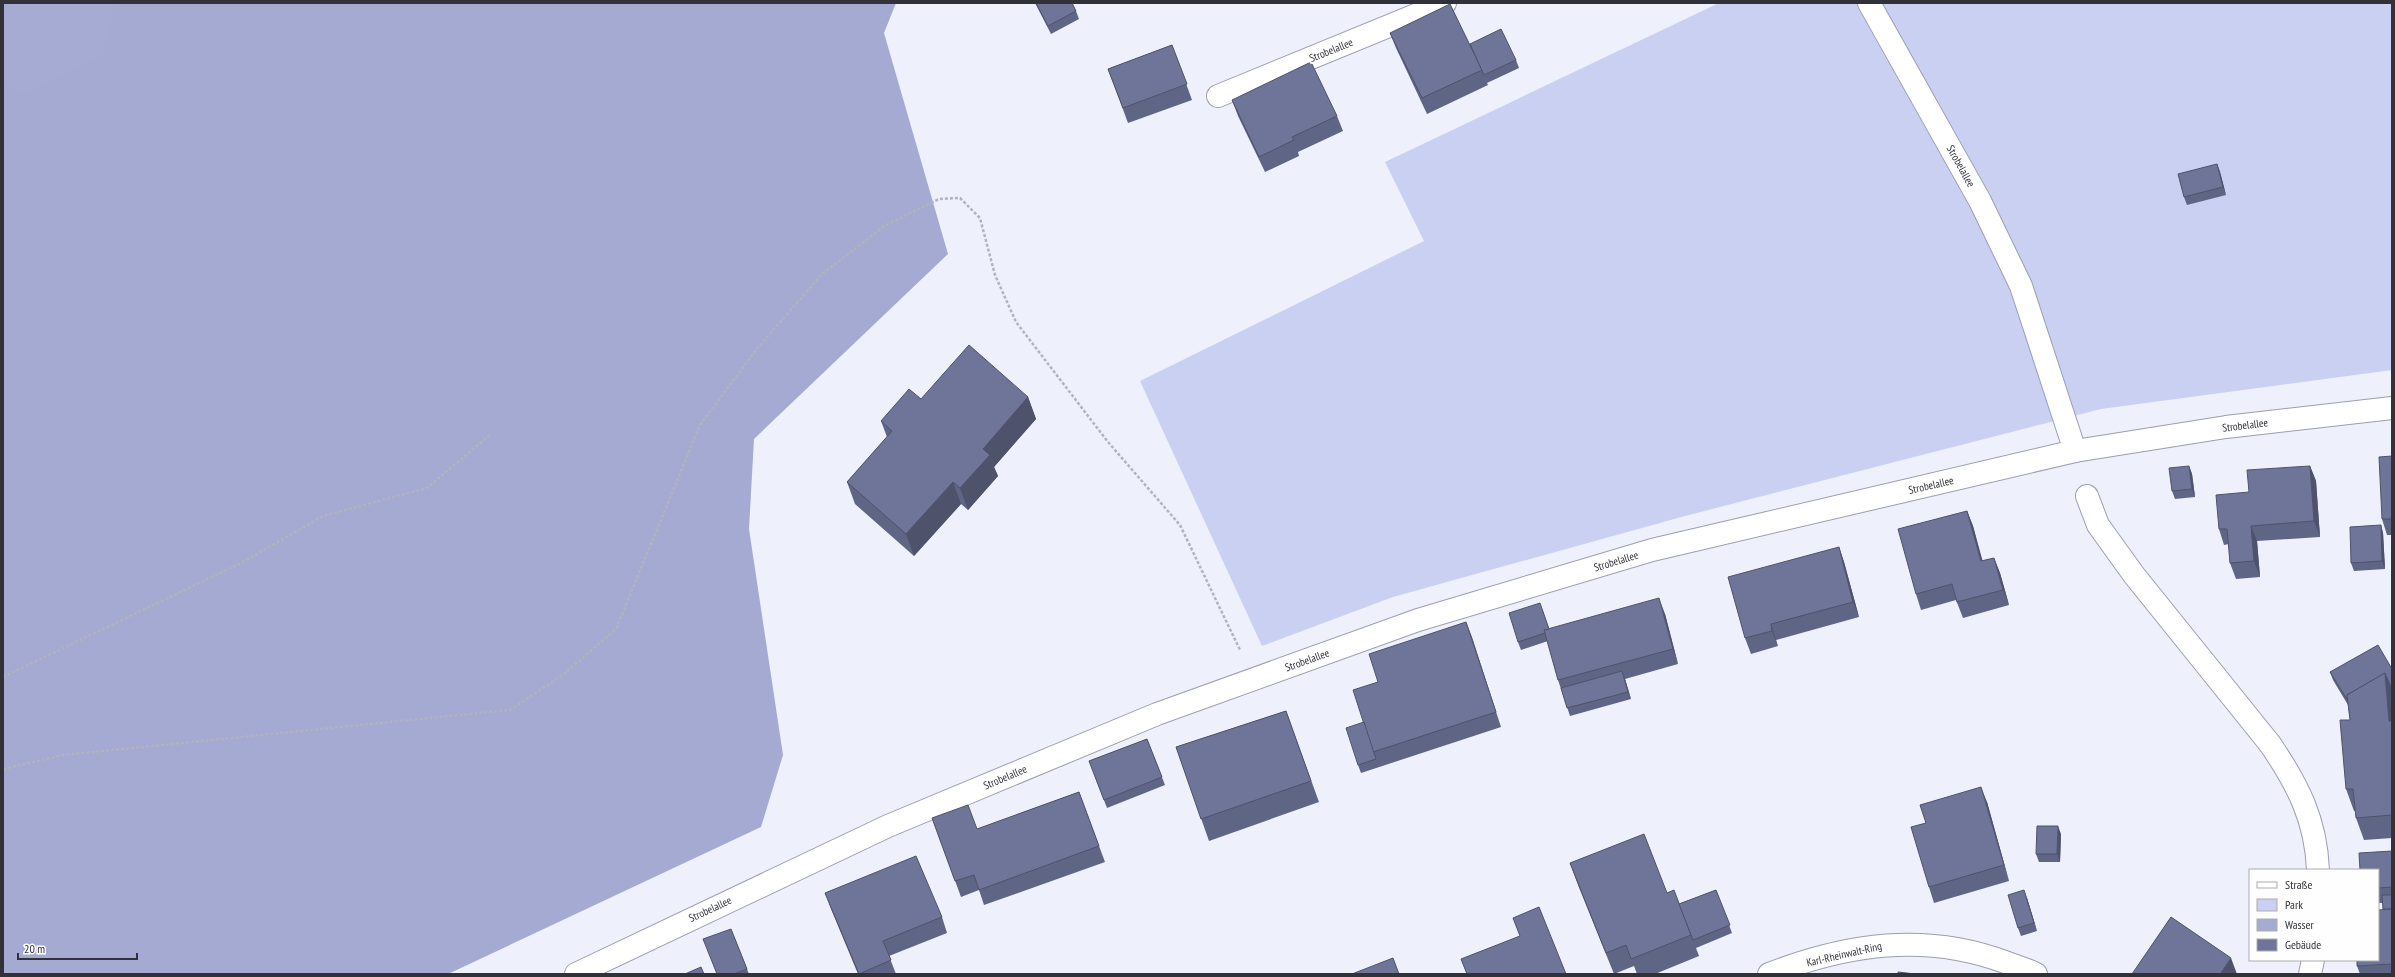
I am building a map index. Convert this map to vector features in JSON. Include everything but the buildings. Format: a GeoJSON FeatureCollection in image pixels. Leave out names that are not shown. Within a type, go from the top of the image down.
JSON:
{"type":"FeatureCollection","features":[{"type":"Feature","properties":{"kind":"street","name":"Strobelallee"},"geometry":{"type":"LineString","coordinates":[[1218,96],[1445,3]]}},
{"type":"Feature","properties":{"kind":"street","name":"Strobelallee"},"geometry":{"type":"LineString","coordinates":[[1869,3],[1980,201],[2021,286],[2075,451]]}},
{"type":"Feature","properties":{"kind":"street","name":"Strobelallee"},"geometry":{"type":"LineString","coordinates":[[576,974],[888,826],[1157,714],[1418,620],[1652,550],[2075,451],[2226,426],[2392,408]]}},
{"type":"Feature","properties":{"kind":"street"},"geometry":{"type":"LineString","coordinates":[[2087,496],[2098,525],[2134,575],[2270,744],[2288,770],[2313,826],[2318,869]]}},
{"type":"Feature","properties":{"kind":"street","name":"Karl-Rheinwalt-Ring"},"geometry":{"type":"LineString","coordinates":[[1769,974],[1833,954],[1884,944],[1930,944],[1980,952],[2036,974]]}},
{"type":"Feature","properties":{"kind":"street"},"geometry":{"type":"LineString","coordinates":[[2310,974],[2313,961]]}},
{"type":"Feature","properties":{"kind":"path"},"geometry":{"type":"LineString","coordinates":[[3,769],[63,755],[510,710],[564,674],[616,629],[700,425],[756,350],[822,274],[886,225],[939,199],[960,198],[980,218],[995,275],[1016,322],[1108,442],[1180,526],[1254,680]]}},
{"type":"Feature","properties":{"kind":"path"},"geometry":{"type":"LineString","coordinates":[[3,677],[246,561],[323,516],[427,488],[491,434]]}},
{"type":"Feature","properties":{"kind":"green space"},"geometry":{"type":"Polygon","coordinates":[[[1719,3],[2392,3],[2392,370],[2101,409],[1685,516],[1393,597],[1262,646],[1140,381],[1424,241],[1385,162],[1719,3]]]}},
{"type":"Feature","properties":{"kind":"shaded area"},"geometry":{"type":"Polygon","coordinates":[[[3,3],[896,3],[884,33],[948,254],[754,439],[749,529],[783,755],[761,827],[448,974],[3,974],[3,3]]]}},
{"type":"Feature","properties":{"kind":"water"},"geometry":{"type":"Polygon","coordinates":[[[3,3],[115,3],[103,55],[22,96],[3,79],[3,3]]]}}]}
